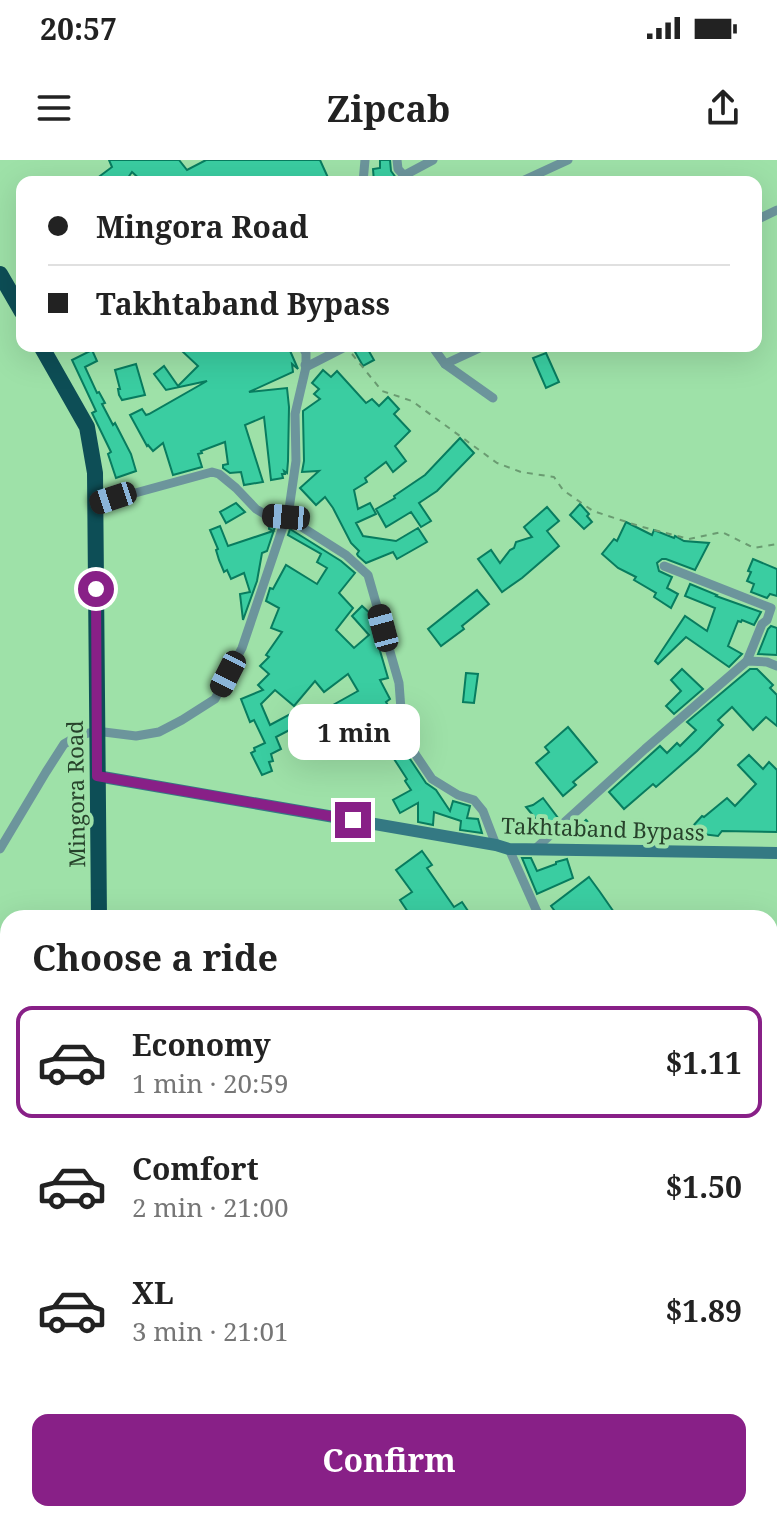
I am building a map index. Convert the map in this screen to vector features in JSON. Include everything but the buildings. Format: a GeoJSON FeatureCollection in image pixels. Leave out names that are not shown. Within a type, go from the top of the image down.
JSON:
{"type":"FeatureCollection","features":[{"type":"Feature","properties":{"kind":"highway"},"geometry":{"type":"LineString","coordinates":[[0,274],[16,302]]}},
{"type":"Feature","properties":{"kind":"highway","name":"Mingora Road"},"geometry":{"type":"LineString","coordinates":[[44,352],[87,427],[95,473],[99,910]]}},
{"type":"Feature","properties":{"kind":"main road","name":"Takhtaband Bypass"},"geometry":{"type":"LineString","coordinates":[[97,776],[503,847],[777,853]]}},
{"type":"Feature","properties":{"kind":"street"},"geometry":{"type":"LineString","coordinates":[[411,176],[433,160]]}},
{"type":"Feature","properties":{"kind":"street"},"geometry":{"type":"LineString","coordinates":[[533,176],[568,160]]}},
{"type":"Feature","properties":{"kind":"street"},"geometry":{"type":"LineString","coordinates":[[0,849],[64,744],[96,731],[136,736],[159,732],[215,699],[242,648],[289,509],[296,461],[295,414],[306,367],[305,352]]}},
{"type":"Feature","properties":{"kind":"street"},"geometry":{"type":"LineString","coordinates":[[306,367],[335,352]]}},
{"type":"Feature","properties":{"kind":"street"},"geometry":{"type":"LineString","coordinates":[[436,352],[445,364],[493,398]]}},
{"type":"Feature","properties":{"kind":"street"},"geometry":{"type":"LineString","coordinates":[[445,364],[471,352]]}},
{"type":"Feature","properties":{"kind":"street"},"geometry":{"type":"LineString","coordinates":[[95,504],[212,472],[236,488],[256,509],[266,515],[286,517],[346,555],[368,575],[399,683],[403,736],[432,779],[458,795],[474,800],[483,811],[536,910]]}},
{"type":"Feature","properties":{"kind":"street"},"geometry":{"type":"LineString","coordinates":[[535,849],[747,661],[762,624],[767,620],[771,608],[664,566]]}},
{"type":"Feature","properties":{"kind":"street"},"geometry":{"type":"LineString","coordinates":[[747,661],[777,666]]}},
{"type":"Feature","properties":{"kind":"path"},"geometry":{"type":"LineString","coordinates":[[352,352],[382,391],[412,401],[497,463],[521,472],[554,477],[563,490],[593,511],[689,539],[722,532],[754,548],[777,544]]}},
{"type":"Feature","properties":{"kind":"route"},"geometry":{"type":"LineString","coordinates":[[96,589],[97,776],[353,820]]}}]}
